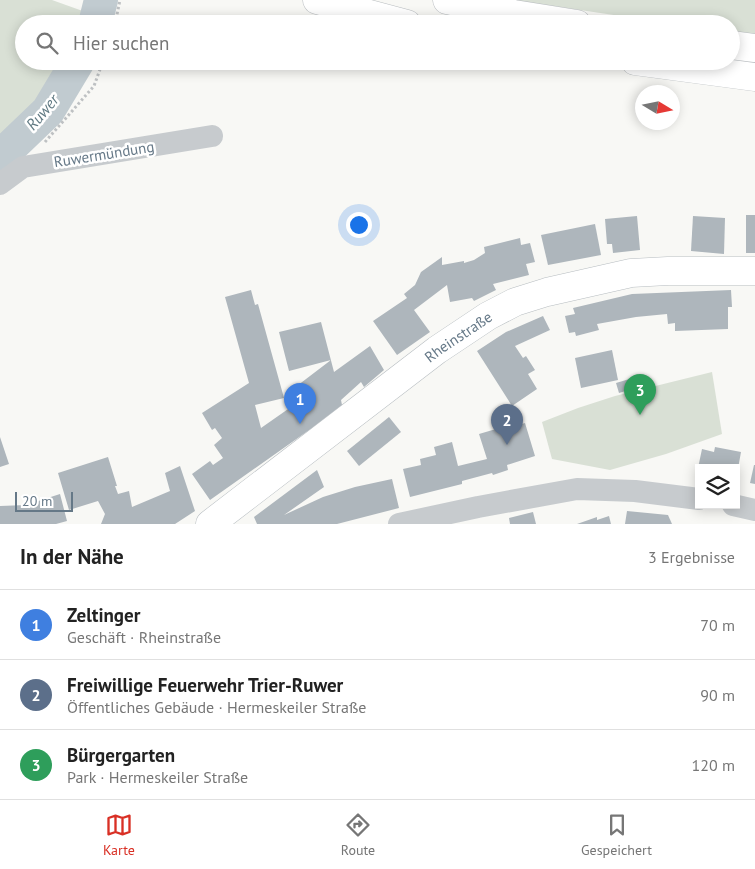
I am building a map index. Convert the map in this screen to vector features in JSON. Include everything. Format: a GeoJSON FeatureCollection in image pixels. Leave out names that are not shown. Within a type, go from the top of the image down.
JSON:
{"type":"FeatureCollection","features":[{"type":"Feature","properties":{"kind":"main road"},"geometry":{"type":"LineString","coordinates":[[317,0],[373,15]]}},
{"type":"Feature","properties":{"kind":"main road"},"geometry":{"type":"LineString","coordinates":[[447,0],[520,15]]}},
{"type":"Feature","properties":{"kind":"main road"},"geometry":{"type":"LineString","coordinates":[[740,47],[755,48]]}},
{"type":"Feature","properties":{"kind":"main road"},"geometry":{"type":"LineString","coordinates":[[702,70],[755,77]]}},
{"type":"Feature","properties":{"kind":"main road","name":"Rheinstraße"},"geometry":{"type":"LineString","coordinates":[[210,524],[437,350],[488,316],[515,302],[548,292],[630,274],[668,271],[755,271]]}},
{"type":"Feature","properties":{"kind":"street","name":"Ruwermündung"},"geometry":{"type":"LineString","coordinates":[[0,184],[24,167],[212,136]]}},
{"type":"Feature","properties":{"kind":"street"},"geometry":{"type":"LineString","coordinates":[[399,524],[577,489],[635,491],[695,498]]}},
{"type":"Feature","properties":{"kind":"street"},"geometry":{"type":"LineString","coordinates":[[740,507],[755,510]]}},
{"type":"Feature","properties":{"kind":"path"},"geometry":{"type":"LineString","coordinates":[[117,15],[120,0]]}},
{"type":"Feature","properties":{"kind":"path"},"geometry":{"type":"LineString","coordinates":[[24,167],[94,86],[100,70]]}},
{"type":"Feature","properties":{"kind":"shaded area"},"geometry":{"type":"Polygon","coordinates":[[[0,0],[52,0],[94,15],[15,15],[15,70],[89,70],[55,117],[0,166],[0,0]]]}},
{"type":"Feature","properties":{"kind":"shaded area"},"geometry":{"type":"Polygon","coordinates":[[[513,0],[755,0],[755,35],[740,32],[740,15],[614,15],[513,0]]]}},
{"type":"Feature","properties":{"kind":"shaded area"},"geometry":{"type":"Polygon","coordinates":[[[712,372],[722,434],[666,454],[610,470],[552,459],[542,422],[615,396],[712,372]]]}},
{"type":"Feature","properties":{"kind":"building"},"geometry":{"type":"Polygon","coordinates":[[[746,215],[755,215],[755,253],[746,253],[746,215]]]}},
{"type":"Feature","properties":{"kind":"building"},"geometry":{"type":"Polygon","coordinates":[[[637,216],[640,250],[613,253],[612,244],[607,244],[605,219],[637,216]]]}},
{"type":"Feature","properties":{"kind":"building"},"geometry":{"type":"Polygon","coordinates":[[[693,216],[725,218],[724,254],[691,251],[693,216]]]}},
{"type":"Feature","properties":{"kind":"building"},"geometry":{"type":"Polygon","coordinates":[[[595,224],[601,255],[548,265],[541,235],[595,224]]]}},
{"type":"Feature","properties":{"kind":"building"},"geometry":{"type":"Polygon","coordinates":[[[520,238],[521,245],[530,243],[535,262],[526,264],[529,275],[493,284],[496,290],[474,301],[472,298],[450,302],[447,285],[414,310],[430,332],[397,355],[373,321],[407,298],[404,294],[415,285],[421,272],[442,257],[442,265],[464,261],[464,263],[474,260],[485,253],[484,247],[520,238]]]}},
{"type":"Feature","properties":{"kind":"building"},"geometry":{"type":"Polygon","coordinates":[[[251,290],[255,305],[258,304],[284,398],[255,405],[261,428],[291,407],[285,395],[331,360],[334,372],[370,346],[384,370],[364,387],[361,382],[341,400],[342,405],[210,500],[192,474],[210,461],[213,465],[223,458],[214,445],[222,438],[215,428],[212,430],[202,413],[249,383],[225,297],[251,290]]]}},
{"type":"Feature","properties":{"kind":"building"},"geometry":{"type":"Polygon","coordinates":[[[731,290],[732,307],[728,307],[728,329],[675,331],[675,323],[668,324],[667,314],[597,324],[599,330],[576,336],[575,332],[569,333],[565,316],[575,314],[573,308],[632,294],[731,290]]]}},
{"type":"Feature","properties":{"kind":"building"},"geometry":{"type":"Polygon","coordinates":[[[543,316],[550,330],[515,346],[523,358],[526,356],[535,370],[528,374],[537,389],[512,406],[477,351],[506,332],[543,316]]]}},
{"type":"Feature","properties":{"kind":"building"},"geometry":{"type":"Polygon","coordinates":[[[321,322],[331,360],[289,371],[279,332],[321,322]]]}},
{"type":"Feature","properties":{"kind":"building"},"geometry":{"type":"Polygon","coordinates":[[[612,350],[618,380],[581,388],[575,358],[612,350]]]}},
{"type":"Feature","properties":{"kind":"building"},"geometry":{"type":"Polygon","coordinates":[[[636,377],[639,387],[619,393],[616,383],[636,377]]]}},
{"type":"Feature","properties":{"kind":"building"},"geometry":{"type":"Polygon","coordinates":[[[389,417],[401,432],[359,466],[347,451],[389,417]]]}},
{"type":"Feature","properties":{"kind":"building"},"geometry":{"type":"Polygon","coordinates":[[[525,423],[535,456],[507,465],[508,470],[493,475],[492,473],[462,481],[462,484],[410,497],[403,469],[421,465],[420,459],[436,455],[434,447],[452,442],[458,466],[487,459],[479,434],[496,429],[497,432],[525,423]]]}},
{"type":"Feature","properties":{"kind":"building"},"geometry":{"type":"Polygon","coordinates":[[[0,437],[9,464],[0,467],[0,437]]]}},
{"type":"Feature","properties":{"kind":"building"},"geometry":{"type":"Polygon","coordinates":[[[715,447],[741,452],[739,464],[699,464],[702,449],[714,452],[715,447]]]}},
{"type":"Feature","properties":{"kind":"building"},"geometry":{"type":"Polygon","coordinates":[[[108,457],[118,494],[129,491],[132,507],[170,491],[165,473],[180,466],[195,511],[175,524],[101,524],[105,514],[98,501],[69,510],[58,473],[108,457]]]}},
{"type":"Feature","properties":{"kind":"building"},"geometry":{"type":"Polygon","coordinates":[[[755,465],[755,484],[750,483],[755,465]]]}},
{"type":"Feature","properties":{"kind":"building"},"geometry":{"type":"Polygon","coordinates":[[[317,470],[324,487],[284,515],[323,497],[355,487],[392,479],[399,508],[337,524],[257,524],[254,517],[317,470]]]}},
{"type":"Feature","properties":{"kind":"building"},"geometry":{"type":"Polygon","coordinates":[[[60,494],[67,521],[56,524],[0,524],[0,506],[26,505],[60,494]]]}},
{"type":"Feature","properties":{"kind":"building"},"geometry":{"type":"Polygon","coordinates":[[[627,511],[668,515],[672,524],[625,524],[627,511]]]}},
{"type":"Feature","properties":{"kind":"building"},"geometry":{"type":"Polygon","coordinates":[[[533,512],[536,524],[510,524],[509,518],[533,512]]]}},
{"type":"Feature","properties":{"kind":"building"},"geometry":{"type":"Polygon","coordinates":[[[609,516],[611,524],[577,524],[597,517],[597,520],[609,516]]]}},
{"type":"Feature","properties":{"kind":"waterway","name":"Ruwer"},"geometry":{"type":"LineString","coordinates":[[97,15],[101,0]]}},
{"type":"Feature","properties":{"kind":"waterway","name":"Ruwer"},"geometry":{"type":"LineString","coordinates":[[0,157],[48,111],[73,70]]}},
{"type":"Feature","properties":{"kind":"place","name":"Bürgergarten"},"geometry":{"type":"Point","coordinates":[640,415]}},
{"type":"Feature","properties":{"kind":"place","name":"Zeltinger"},"geometry":{"type":"Point","coordinates":[300,424]}},
{"type":"Feature","properties":{"kind":"place","name":"Freiwillige Feuerwehr Trier-Ruwer"},"geometry":{"type":"Point","coordinates":[507,445]}}]}
